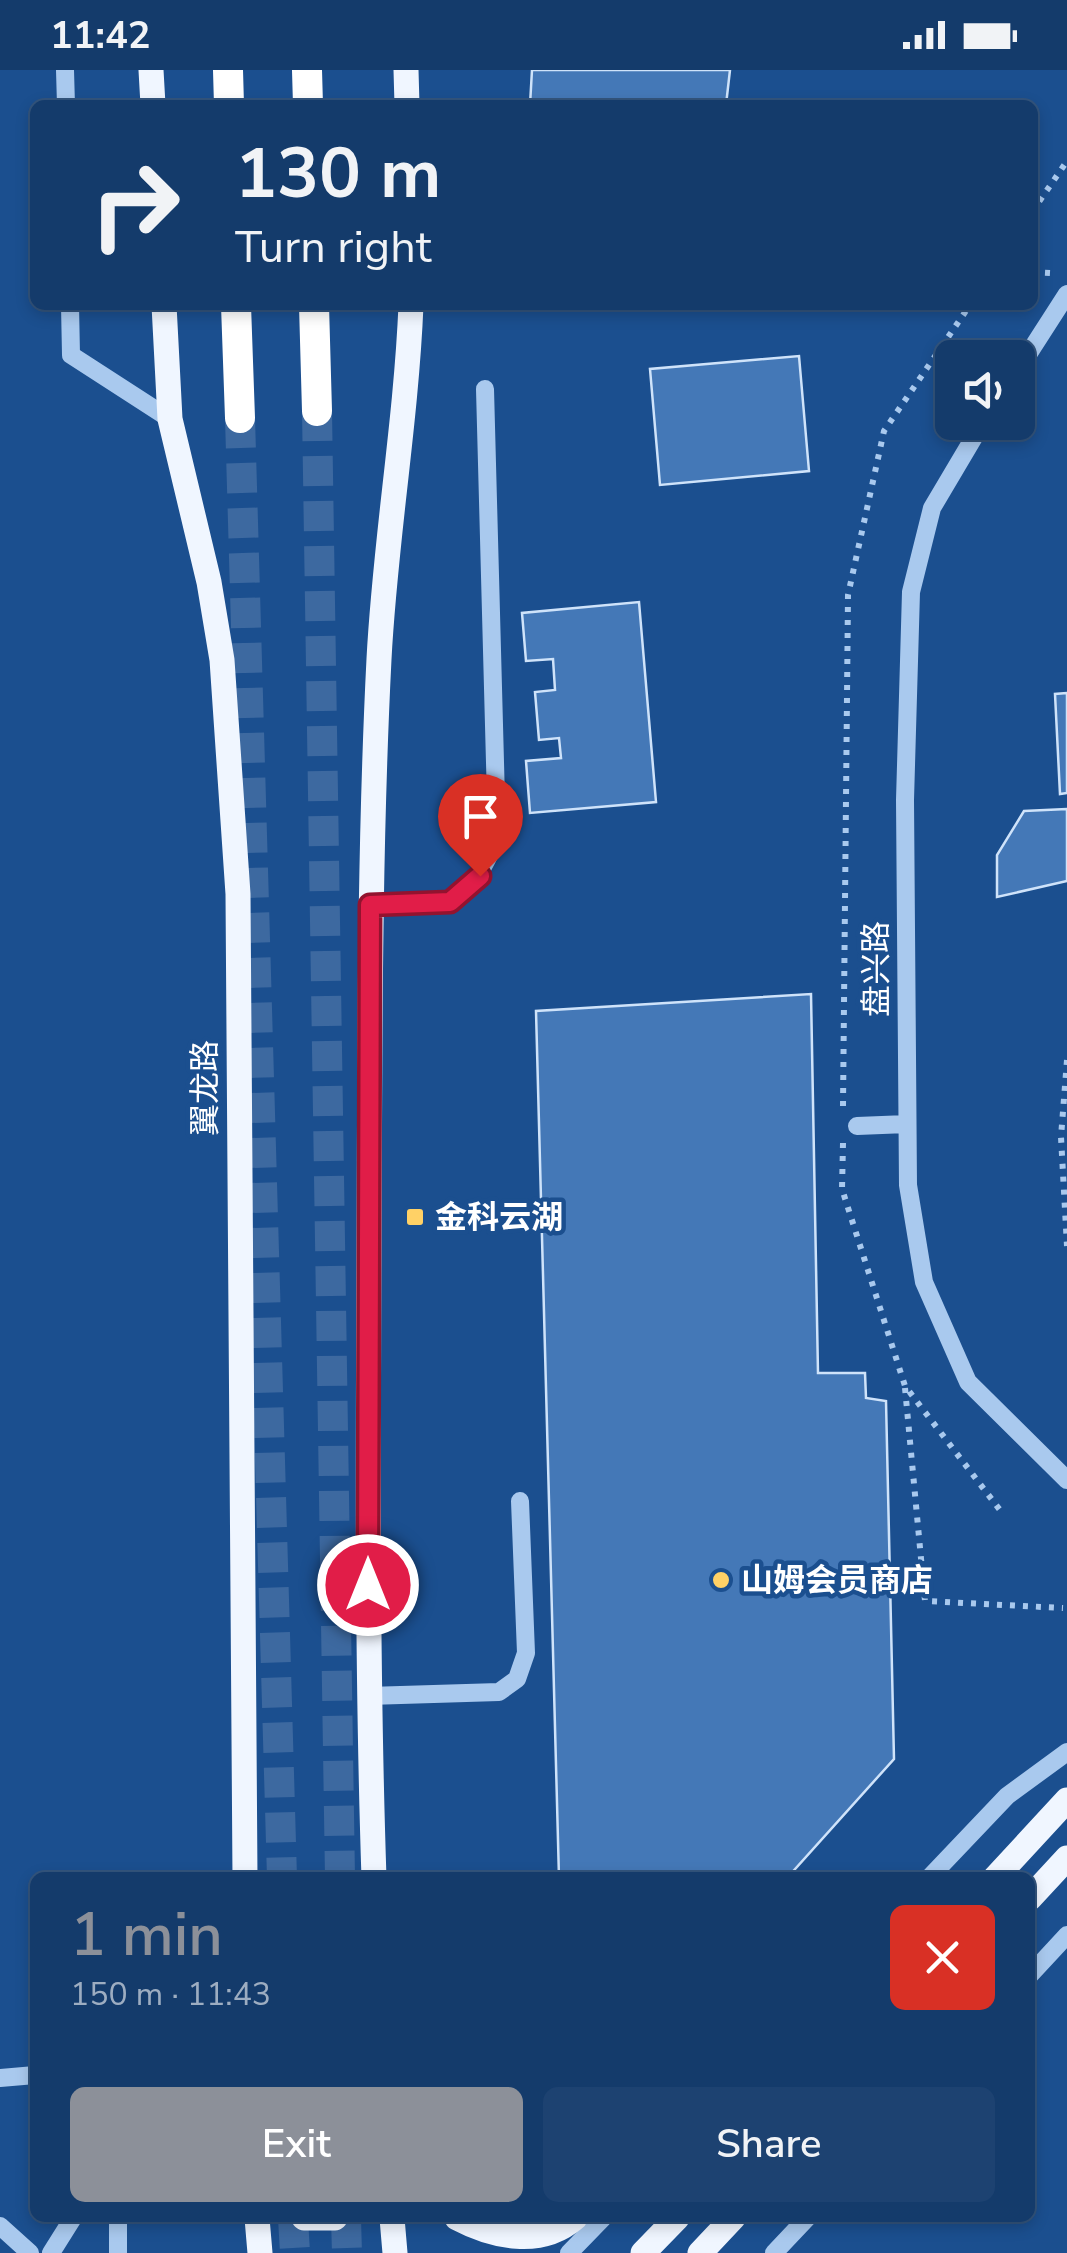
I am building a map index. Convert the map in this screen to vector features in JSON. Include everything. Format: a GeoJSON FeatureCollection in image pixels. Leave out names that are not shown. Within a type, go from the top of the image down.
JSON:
{"type":"FeatureCollection","features":[{"type":"Feature","properties":{"kind":"highway"},"geometry":{"type":"LineString","coordinates":[[228,70],[229,100]]}},
{"type":"Feature","properties":{"kind":"highway"},"geometry":{"type":"LineString","coordinates":[[308,70],[308,100]]}},
{"type":"Feature","properties":{"kind":"highway"},"geometry":{"type":"LineString","coordinates":[[236,310],[240,418]]}},
{"type":"Feature","properties":{"kind":"highway"},"geometry":{"type":"LineString","coordinates":[[314,310],[318,411]]}},
{"type":"Feature","properties":{"kind":"main road"},"geometry":{"type":"LineString","coordinates":[[151,70],[153,100]]}},
{"type":"Feature","properties":{"kind":"main road"},"geometry":{"type":"LineString","coordinates":[[406,70],[408,100]]}},
{"type":"Feature","properties":{"kind":"main road","name":"翼龙路"},"geometry":{"type":"LineString","coordinates":[[164,310],[170,419],[209,582],[222,660],[238,894],[245,1872]]}},
{"type":"Feature","properties":{"kind":"main road"},"geometry":{"type":"LineString","coordinates":[[374,1872],[368,1696],[370,905],[379,657],[387,549],[406,408],[411,310]]}},
{"type":"Feature","properties":{"kind":"main road"},"geometry":{"type":"LineString","coordinates":[[1001,1872],[1066,1801]]}},
{"type":"Feature","properties":{"kind":"main road"},"geometry":{"type":"LineString","coordinates":[[1035,1893],[1067,1858]]}},
{"type":"Feature","properties":{"kind":"main road"},"geometry":{"type":"LineString","coordinates":[[257,2222],[260,2253]]}},
{"type":"Feature","properties":{"kind":"main road"},"geometry":{"type":"LineString","coordinates":[[392,2222],[395,2253]]}},
{"type":"Feature","properties":{"kind":"main road"},"geometry":{"type":"LineString","coordinates":[[465,2222],[508,2237],[540,2235],[567,2222]]}},
{"type":"Feature","properties":{"kind":"main road"},"geometry":{"type":"LineString","coordinates":[[644,2253],[673,2222]]}},
{"type":"Feature","properties":{"kind":"main road"},"geometry":{"type":"LineString","coordinates":[[700,2253],[729,2222]]}},
{"type":"Feature","properties":{"kind":"street"},"geometry":{"type":"LineString","coordinates":[[66,70],[66,100]]}},
{"type":"Feature","properties":{"kind":"street"},"geometry":{"type":"LineString","coordinates":[[1035,344],[1067,294]]}},
{"type":"Feature","properties":{"kind":"street"},"geometry":{"type":"LineString","coordinates":[[70,310],[71,355],[170,419]]}},
{"type":"Feature","properties":{"kind":"street"},"geometry":{"type":"LineString","coordinates":[[370,905],[450,902],[480,876],[497,836],[485,389]]}},
{"type":"Feature","properties":{"kind":"street","name":"盘兴路"},"geometry":{"type":"LineString","coordinates":[[972,440],[932,508],[911,592],[906,800],[908,1185],[924,1282],[968,1382],[1067,1480]]}},
{"type":"Feature","properties":{"kind":"street"},"geometry":{"type":"LineString","coordinates":[[850,1128],[906,1124]]}},
{"type":"Feature","properties":{"kind":"street"},"geometry":{"type":"LineString","coordinates":[[368,1696],[499,1692],[517,1679],[526,1653],[520,1501]]}},
{"type":"Feature","properties":{"kind":"street"},"geometry":{"type":"LineString","coordinates":[[934,1872],[1007,1796],[1067,1752]]}},
{"type":"Feature","properties":{"kind":"street"},"geometry":{"type":"LineString","coordinates":[[1035,1970],[1067,1935]]}},
{"type":"Feature","properties":{"kind":"street"},"geometry":{"type":"LineString","coordinates":[[0,2078],[30,2075]]}},
{"type":"Feature","properties":{"kind":"street"},"geometry":{"type":"LineString","coordinates":[[51,2253],[70,2222]]}},
{"type":"Feature","properties":{"kind":"street"},"geometry":{"type":"LineString","coordinates":[[118,2222],[118,2253]]}},
{"type":"Feature","properties":{"kind":"street"},"geometry":{"type":"LineString","coordinates":[[569,2253],[599,2222]]}},
{"type":"Feature","properties":{"kind":"street"},"geometry":{"type":"LineString","coordinates":[[774,2253],[803,2222]]}},
{"type":"Feature","properties":{"kind":"street"},"geometry":{"type":"LineString","coordinates":[[0,2226],[30,2253]]}},
{"type":"Feature","properties":{"kind":"path"},"geometry":{"type":"LineString","coordinates":[[1038,203],[1067,161]]}},
{"type":"Feature","properties":{"kind":"path"},"geometry":{"type":"LineString","coordinates":[[843,1110],[848,595],[884,431],[967,310]]}},
{"type":"Feature","properties":{"kind":"path"},"geometry":{"type":"LineString","coordinates":[[1067,1060],[1062,1137],[1067,1246]]}},
{"type":"Feature","properties":{"kind":"path"},"geometry":{"type":"LineString","coordinates":[[850,1128],[842,1189],[905,1386],[925,1602],[1063,1608]]}},
{"type":"Feature","properties":{"kind":"path"},"geometry":{"type":"LineString","coordinates":[[905,1386],[1003,1514]]}},
{"type":"Feature","properties":{"kind":"building"},"geometry":{"type":"Polygon","coordinates":[[[532,70],[730,70],[727,100],[530,100],[532,70]]]}},
{"type":"Feature","properties":{"kind":"building"},"geometry":{"type":"Polygon","coordinates":[[[799,356],[809,471],[660,485],[650,369],[799,356]]]}},
{"type":"Feature","properties":{"kind":"building"},"geometry":{"type":"Polygon","coordinates":[[[639,602],[656,802],[530,813],[526,761],[561,758],[559,738],[539,740],[535,692],[555,690],[553,659],[526,661],[522,613],[639,602]]]}},
{"type":"Feature","properties":{"kind":"building"},"geometry":{"type":"Polygon","coordinates":[[[1067,693],[1067,793],[1060,794],[1055,694],[1067,693]]]}},
{"type":"Feature","properties":{"kind":"building"},"geometry":{"type":"Polygon","coordinates":[[[1067,809],[1067,881],[997,897],[997,855],[1024,811],[1067,809]]]}},
{"type":"Feature","properties":{"kind":"building","name":"山姆会员商店"},"geometry":{"type":"Polygon","coordinates":[[[811,994],[818,1373],[865,1373],[866,1398],[886,1401],[894,1759],[792,1872],[559,1872],[536,1011],[811,994]]]}},
{"type":"Feature","properties":{"kind":"tunnel"},"geometry":{"type":"LineString","coordinates":[[317,411],[340,1872]]}},
{"type":"Feature","properties":{"kind":"tunnel"},"geometry":{"type":"LineString","coordinates":[[240,418],[282,1872]]}},
{"type":"Feature","properties":{"kind":"tunnel"},"geometry":{"type":"LineString","coordinates":[[293,2222],[295,2253]]}},
{"type":"Feature","properties":{"kind":"tunnel"},"geometry":{"type":"LineString","coordinates":[[346,2222],[347,2253]]}},
{"type":"Feature","properties":{"kind":"place","name":"金科云湖"},"geometry":{"type":"Point","coordinates":[415,1217]}},
{"type":"Feature","properties":{"kind":"place","name":"山姆会员商店"},"geometry":{"type":"Point","coordinates":[721,1580]}},
{"type":"Feature","properties":{"kind":"route"},"geometry":{"type":"LineString","coordinates":[[368,1585],[370,905],[450,902],[480,876]]}}]}
